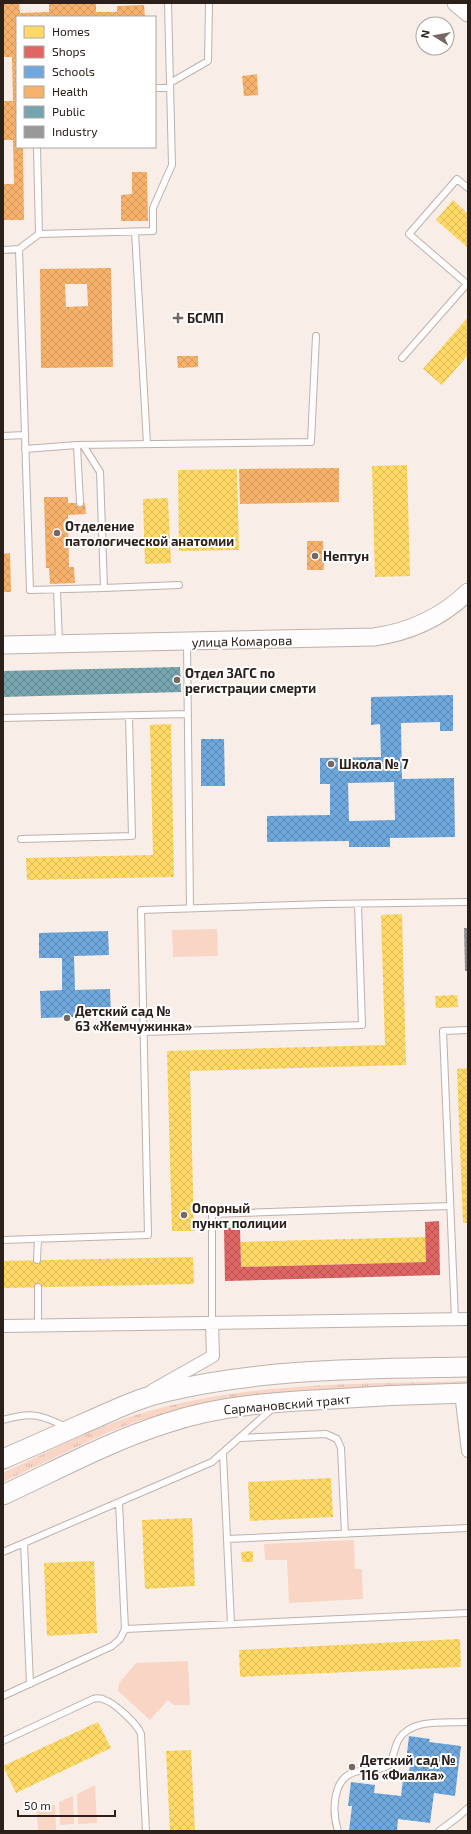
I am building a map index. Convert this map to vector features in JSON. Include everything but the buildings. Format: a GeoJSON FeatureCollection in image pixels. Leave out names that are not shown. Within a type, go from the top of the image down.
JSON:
{"type":"FeatureCollection","features":[{"type":"Feature","properties":{"kind":"main road"},"geometry":{"type":"LineString","coordinates":[[3,1459],[131,1402],[164,1392],[215,1382],[270,1374],[333,1370],[468,1367]]}},
{"type":"Feature","properties":{"kind":"main road","name":"Сармановский тракт"},"geometry":{"type":"LineString","coordinates":[[3,1495],[108,1445],[167,1422],[220,1409],[280,1402],[465,1393]]}},
{"type":"Feature","properties":{"kind":"street","name":"улица Комарова"},"geometry":{"type":"LineString","coordinates":[[3,644],[365,638],[382,636],[418,625],[442,613],[467,597]]}},
{"type":"Feature","properties":{"kind":"street"},"geometry":{"type":"LineString","coordinates":[[3,1326],[468,1319]]}},
{"type":"Feature","properties":{"kind":"street"},"geometry":{"type":"LineString","coordinates":[[131,1402],[213,1356],[212,1324]]}},
{"type":"Feature","properties":{"kind":"street"},"geometry":{"type":"LineString","coordinates":[[465,1393],[468,1452]]}},
{"type":"Feature","properties":{"kind":"lane"},"geometry":{"type":"LineString","coordinates":[[3,250],[19,250],[39,234],[153,231],[153,208],[172,165],[168,3]]}},
{"type":"Feature","properties":{"kind":"lane"},"geometry":{"type":"LineString","coordinates":[[156,88],[170,86],[208,61],[209,3]]}},
{"type":"Feature","properties":{"kind":"lane"},"geometry":{"type":"LineString","coordinates":[[37,148],[39,234]]}},
{"type":"Feature","properties":{"kind":"lane"},"geometry":{"type":"LineString","coordinates":[[402,358],[467,284],[409,234],[457,179],[468,188]]}},
{"type":"Feature","properties":{"kind":"lane"},"geometry":{"type":"LineString","coordinates":[[135,232],[147,444]]}},
{"type":"Feature","properties":{"kind":"lane"},"geometry":{"type":"LineString","coordinates":[[19,250],[30,590],[179,585]]}},
{"type":"Feature","properties":{"kind":"lane"},"geometry":{"type":"LineString","coordinates":[[25,449],[80,445],[311,442],[316,336]]}},
{"type":"Feature","properties":{"kind":"lane"},"geometry":{"type":"LineString","coordinates":[[3,436],[25,435]]}},
{"type":"Feature","properties":{"kind":"lane"},"geometry":{"type":"LineString","coordinates":[[80,445],[80,503]]}},
{"type":"Feature","properties":{"kind":"lane"},"geometry":{"type":"LineString","coordinates":[[80,445],[100,472],[104,588]]}},
{"type":"Feature","properties":{"kind":"lane"},"geometry":{"type":"LineString","coordinates":[[57,590],[59,644]]}},
{"type":"Feature","properties":{"kind":"lane"},"geometry":{"type":"LineString","coordinates":[[187,642],[190,907]]}},
{"type":"Feature","properties":{"kind":"lane"},"geometry":{"type":"LineString","coordinates":[[3,718],[188,714]]}},
{"type":"Feature","properties":{"kind":"lane"},"geometry":{"type":"LineString","coordinates":[[21,839],[132,836],[129,716]]}},
{"type":"Feature","properties":{"kind":"lane"},"geometry":{"type":"LineString","coordinates":[[3,1240],[148,1235],[141,910],[190,907],[468,902]]}},
{"type":"Feature","properties":{"kind":"lane"},"geometry":{"type":"LineString","coordinates":[[143,1032],[362,1025],[358,905]]}},
{"type":"Feature","properties":{"kind":"lane"},"geometry":{"type":"LineString","coordinates":[[454,1319],[443,1031],[468,1030]]}},
{"type":"Feature","properties":{"kind":"lane"},"geometry":{"type":"LineString","coordinates":[[212,1324],[212,1214],[450,1206]]}},
{"type":"Feature","properties":{"kind":"lane"},"geometry":{"type":"LineString","coordinates":[[37,1260],[38,1239]]}},
{"type":"Feature","properties":{"kind":"lane"},"geometry":{"type":"LineString","coordinates":[[38,1287],[38,1325]]}},
{"type":"Feature","properties":{"kind":"lane"},"geometry":{"type":"LineString","coordinates":[[3,1552],[212,1462],[223,1454],[280,1402]]}},
{"type":"Feature","properties":{"kind":"lane"},"geometry":{"type":"LineString","coordinates":[[3,1420],[20,1415],[45,1416],[71,1429]]}},
{"type":"Feature","properties":{"kind":"lane"},"geometry":{"type":"LineString","coordinates":[[240,1438],[326,1434],[337,1439],[341,1448],[345,1534]]}},
{"type":"Feature","properties":{"kind":"lane"},"geometry":{"type":"LineString","coordinates":[[223,1454],[231,1624]]}},
{"type":"Feature","properties":{"kind":"lane"},"geometry":{"type":"LineString","coordinates":[[3,1696],[112,1646],[120,1639],[124,1629],[119,1502]]}},
{"type":"Feature","properties":{"kind":"lane"},"geometry":{"type":"LineString","coordinates":[[227,1539],[468,1528]]}},
{"type":"Feature","properties":{"kind":"lane"},"geometry":{"type":"LineString","coordinates":[[24,1543],[30,1684]]}},
{"type":"Feature","properties":{"kind":"lane"},"geometry":{"type":"LineString","coordinates":[[124,1629],[468,1613]]}},
{"type":"Feature","properties":{"kind":"lane"},"geometry":{"type":"LineString","coordinates":[[3,1741],[93,1699],[102,1698],[110,1702],[138,1728],[141,1734],[146,1831]]}},
{"type":"Feature","properties":{"kind":"lane"},"geometry":{"type":"LineString","coordinates":[[338,1831],[335,1809],[336,1795],[339,1785],[346,1777],[354,1772],[381,1769],[388,1765],[399,1739],[406,1731],[415,1726],[468,1722]]}},
{"type":"Feature","properties":{"kind":"lane"},"geometry":{"type":"LineString","coordinates":[[439,1831],[467,1810]]}},
{"type":"Feature","properties":{"kind":"green space"},"geometry":{"type":"Polygon","coordinates":[[[217,929],[218,956],[173,957],[172,930],[217,929]]]}},
{"type":"Feature","properties":{"kind":"green space"},"geometry":{"type":"Polygon","coordinates":[[[468,1381],[468,1388],[184,1408],[138,1421],[104,1434],[3,1482],[3,1473],[106,1425],[142,1413],[182,1403],[222,1395],[304,1386],[468,1381]]]}},
{"type":"Feature","properties":{"kind":"green space"},"geometry":{"type":"Polygon","coordinates":[[[354,1540],[355,1569],[362,1569],[363,1599],[289,1603],[287,1560],[265,1560],[264,1544],[354,1540]]]}},
{"type":"Feature","properties":{"kind":"green space"},"geometry":{"type":"Polygon","coordinates":[[[188,1661],[190,1705],[174,1705],[168,1700],[150,1720],[118,1691],[119,1683],[136,1663],[188,1661]]]}},
{"type":"Feature","properties":{"kind":"green space"},"geometry":{"type":"Polygon","coordinates":[[[95,1785],[97,1823],[78,1824],[77,1794],[95,1785]]]}},
{"type":"Feature","properties":{"kind":"green space"},"geometry":{"type":"Polygon","coordinates":[[[73,1796],[74,1824],[60,1825],[59,1802],[73,1796]]]}},
{"type":"Feature","properties":{"kind":"green space"},"geometry":{"type":"Polygon","coordinates":[[[51,1805],[55,1805],[56,1831],[38,1831],[37,1812],[51,1805]]]}},
{"type":"Feature","properties":{"kind":"place","name":"БСМП"},"geometry":{"type":"Point","coordinates":[178,318]}},
{"type":"Feature","properties":{"kind":"place","name":"Отделение патологической анатомии"},"geometry":{"type":"Point","coordinates":[57,533]}},
{"type":"Feature","properties":{"kind":"place","name":"Нептун"},"geometry":{"type":"Point","coordinates":[315,556]}},
{"type":"Feature","properties":{"kind":"place","name":"Отдел ЗАГС по регистрации смерти"},"geometry":{"type":"Point","coordinates":[177,680]}},
{"type":"Feature","properties":{"kind":"place","name":"Школа № 7"},"geometry":{"type":"Point","coordinates":[331,764]}},
{"type":"Feature","properties":{"kind":"place","name":"Детский сад № 63 «Жемчужинка»"},"geometry":{"type":"Point","coordinates":[67,1018]}},
{"type":"Feature","properties":{"kind":"place","name":"Опорный пункт полиции"},"geometry":{"type":"Point","coordinates":[184,1215]}},
{"type":"Feature","properties":{"kind":"place","name":"Детский сад № 116 «Фиалка»"},"geometry":{"type":"Point","coordinates":[352,1767]}}]}
